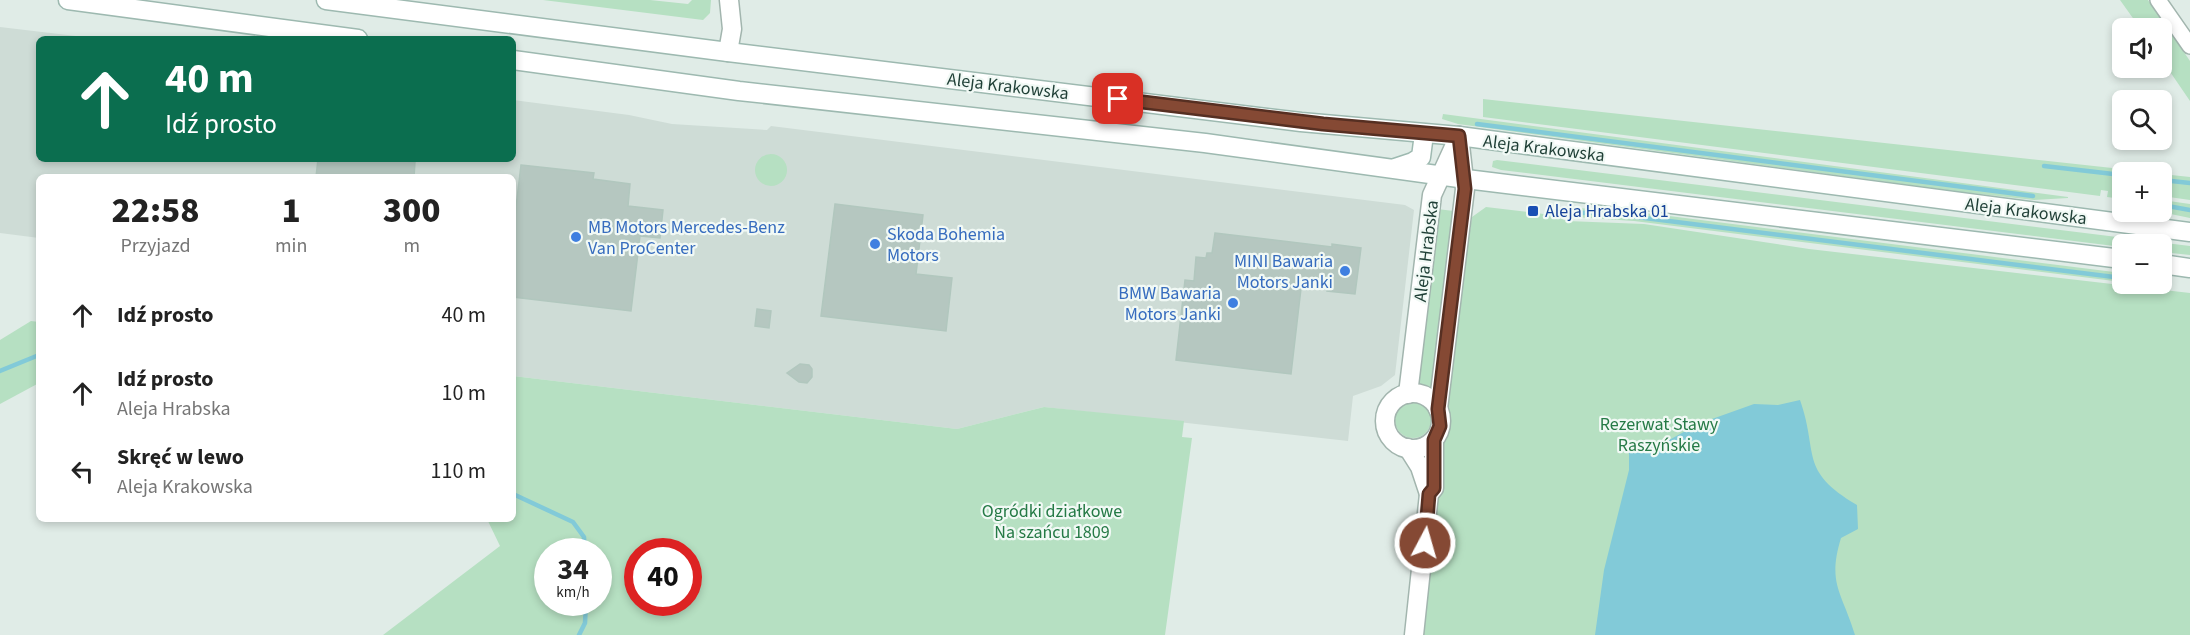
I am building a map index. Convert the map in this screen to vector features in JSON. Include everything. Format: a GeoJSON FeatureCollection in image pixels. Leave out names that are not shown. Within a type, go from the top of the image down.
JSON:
{"type":"FeatureCollection","features":[{"type":"Feature","properties":{"kind":"main road"},"geometry":{"type":"LineString","coordinates":[[68,0],[336,36]]}},
{"type":"Feature","properties":{"kind":"main road","name":"Aleja Krakowska"},"geometry":{"type":"LineString","coordinates":[[326,0],[1312,123],[1459,136],[2190,232]]}},
{"type":"Feature","properties":{"kind":"main road"},"geometry":{"type":"LineString","coordinates":[[729,0],[732,29],[729,52]]}},
{"type":"Feature","properties":{"kind":"main road","name":"Aleja Krakowska"},"geometry":{"type":"LineString","coordinates":[[516,60],[739,91],[1204,143],[1441,176],[2112,258]]}},
{"type":"Feature","properties":{"kind":"main road"},"geometry":{"type":"LineString","coordinates":[[1393,168],[1413,162],[1421,156],[1424,134]]}},
{"type":"Feature","properties":{"kind":"main road","name":"Aleja Hrabska"},"geometry":{"type":"LineString","coordinates":[[1408,394],[1432,195],[1459,136]]}},
{"type":"Feature","properties":{"kind":"main road","name":"Aleja Hrabska"},"geometry":{"type":"LineString","coordinates":[[1438,409],[1466,179],[1459,136]]}},
{"type":"Feature","properties":{"kind":"main road"},"geometry":{"type":"LineString","coordinates":[[2172,265],[2190,268]]}},
{"type":"Feature","properties":{"kind":"main road"},"geometry":{"type":"LineString","coordinates":[[1414,635],[1429,494],[1420,467],[1408,448],[1391,438],[1386,418],[1391,405],[1408,394],[1424,396],[1438,409],[1440,426],[1434,440],[1434,488],[1429,494]]}},
{"type":"Feature","properties":{"kind":"main road"},"geometry":{"type":"LineString","coordinates":[[1408,448],[1422,448],[1434,440]]}},
{"type":"Feature","properties":{"kind":"street"},"geometry":{"type":"LineString","coordinates":[[2158,0],[2190,46]]}},
{"type":"Feature","properties":{"kind":"shaded area"},"geometry":{"type":"Polygon","coordinates":[[[0,27],[76,36],[36,36],[36,162],[516,162],[516,100],[629,115],[672,124],[767,130],[771,126],[1405,205],[1414,210],[1395,375],[1381,386],[1353,396],[1348,441],[1044,407],[957,429],[516,376],[516,174],[36,174],[36,238],[0,233],[0,27]]]}},
{"type":"Feature","properties":{"kind":"green space"},"geometry":{"type":"Polygon","coordinates":[[[543,0],[650,0],[688,4],[692,0],[711,0],[710,13],[703,20],[543,0]]]}},
{"type":"Feature","properties":{"kind":"green space"},"geometry":{"type":"Polygon","coordinates":[[[2120,0],[2148,0],[2160,18],[2133,18],[2120,0]]]}},
{"type":"Feature","properties":{"kind":"green space"},"geometry":{"type":"Polygon","coordinates":[[[2172,35],[2190,61],[2190,101],[2172,75],[2172,35]]]}},
{"type":"Feature","properties":{"kind":"green space"},"geometry":{"type":"Polygon","coordinates":[[[1483,99],[2112,168],[2112,198],[2107,197],[2108,191],[2101,190],[2100,196],[1483,117],[1483,99]]]}},
{"type":"Feature","properties":{"kind":"green space"},"geometry":{"type":"Polygon","coordinates":[[[1443,114],[2068,198],[2034,200],[1962,192],[1458,124],[1442,119],[1443,114]]]}},
{"type":"Feature","properties":{"kind":"green space"},"geometry":{"type":"Polygon","coordinates":[[[771,154],[782,159],[787,170],[782,181],[771,186],[760,181],[755,170],[760,159],[771,154]]]}},
{"type":"Feature","properties":{"kind":"green space"},"geometry":{"type":"Polygon","coordinates":[[[1493,161],[2112,236],[2112,246],[1501,170],[1492,167],[1493,161]]]}},
{"type":"Feature","properties":{"kind":"green space"},"geometry":{"type":"Polygon","coordinates":[[[2172,175],[2190,177],[2190,200],[2172,197],[2172,175]]]}},
{"type":"Feature","properties":{"kind":"green space"},"geometry":{"type":"Polygon","coordinates":[[[2172,201],[2190,204],[2190,218],[2172,214],[2172,201]]]}},
{"type":"Feature","properties":{"kind":"green space","name":"Rezerwat Stawy Raszyńskie"},"geometry":{"type":"Polygon","coordinates":[[[1486,207],[1552,215],[1567,221],[1644,224],[1809,249],[2112,284],[2112,294],[2172,294],[2172,291],[2190,293],[2190,635],[1423,635],[1458,314],[1472,217],[1486,207]]]}},
{"type":"Feature","properties":{"kind":"green space"},"geometry":{"type":"Polygon","coordinates":[[[1606,208],[2112,272],[2112,281],[1634,221],[1560,216],[1550,209],[1606,208]]]}},
{"type":"Feature","properties":{"kind":"green space"},"geometry":{"type":"Polygon","coordinates":[[[1437,209],[1454,211],[1433,396],[1415,388],[1437,209]]]}},
{"type":"Feature","properties":{"kind":"green space"},"geometry":{"type":"Polygon","coordinates":[[[2172,244],[2190,246],[2190,255],[2172,253],[2172,244]]]}},
{"type":"Feature","properties":{"kind":"green space"},"geometry":{"type":"Polygon","coordinates":[[[31,321],[36,322],[36,385],[0,404],[0,340],[31,321]]]}},
{"type":"Feature","properties":{"kind":"green space","name":"Ogródki działkowe Na szańcu 1809"},"geometry":{"type":"Polygon","coordinates":[[[516,376],[957,429],[1044,407],[1184,421],[1182,437],[1192,438],[1165,635],[383,635],[500,546],[488,522],[516,522],[516,376]]]}},
{"type":"Feature","properties":{"kind":"green space"},"geometry":{"type":"Polygon","coordinates":[[[1413,402],[1425,408],[1431,420],[1425,432],[1413,438],[1401,432],[1395,420],[1401,408],[1413,402]]]}},
{"type":"Feature","properties":{"kind":"water"},"geometry":{"type":"Polygon","coordinates":[[[1800,400],[1818,471],[1838,493],[1857,505],[1858,529],[1841,538],[1835,567],[1838,588],[1855,635],[1595,635],[1604,570],[1629,470],[1629,449],[1671,439],[1698,424],[1754,404],[1778,405],[1800,400]]]}},
{"type":"Feature","properties":{"kind":"building"},"geometry":{"type":"Polygon","coordinates":[[[318,162],[415,162],[414,174],[316,174],[318,162]]]}},
{"type":"Feature","properties":{"kind":"building","name":"MB Motors Mercedes-Benz Van ProCenter"},"geometry":{"type":"Polygon","coordinates":[[[521,165],[594,173],[593,179],[630,184],[628,206],[663,210],[660,238],[640,236],[631,311],[516,297],[516,208],[521,165]]]}},
{"type":"Feature","properties":{"kind":"building","name":"Skoda Bohemia Motors"},"geometry":{"type":"Polygon","coordinates":[[[835,204],[923,215],[916,274],[952,278],[946,331],[821,316],[835,204]]]}},
{"type":"Feature","properties":{"kind":"building"},"geometry":{"type":"Polygon","coordinates":[[[1215,233],[1332,247],[1332,244],[1361,248],[1355,294],[1327,291],[1328,283],[1302,280],[1291,374],[1176,360],[1185,280],[1194,281],[1196,257],[1206,258],[1207,253],[1212,253],[1215,233]]]}},
{"type":"Feature","properties":{"kind":"building"},"geometry":{"type":"Polygon","coordinates":[[[757,309],[771,311],[769,328],[755,326],[757,309]]]}},
{"type":"Feature","properties":{"kind":"building"},"geometry":{"type":"Polygon","coordinates":[[[800,364],[809,365],[812,369],[812,377],[807,383],[799,382],[787,373],[800,364]]]}},
{"type":"Feature","properties":{"kind":"waterway"},"geometry":{"type":"LineString","coordinates":[[1477,124],[2033,196]]}},
{"type":"Feature","properties":{"kind":"waterway"},"geometry":{"type":"LineString","coordinates":[[2044,166],[2112,174]]}},
{"type":"Feature","properties":{"kind":"waterway"},"geometry":{"type":"LineString","coordinates":[[2172,181],[2190,183]]}},
{"type":"Feature","properties":{"kind":"waterway"},"geometry":{"type":"LineString","coordinates":[[2172,207],[2190,210]]}},
{"type":"Feature","properties":{"kind":"waterway"},"geometry":{"type":"LineString","coordinates":[[1567,214],[1597,212],[2112,277]]}},
{"type":"Feature","properties":{"kind":"waterway"},"geometry":{"type":"LineString","coordinates":[[0,371],[36,356]]}},
{"type":"Feature","properties":{"kind":"waterway"},"geometry":{"type":"LineString","coordinates":[[516,495],[573,522],[584,538]]}},
{"type":"Feature","properties":{"kind":"waterway"},"geometry":{"type":"LineString","coordinates":[[579,635],[585,623],[585,616]]}},
{"type":"Feature","properties":{"kind":"place","name":"Aleja Hrabska 01"},"geometry":{"type":"Point","coordinates":[1533,211]}},
{"type":"Feature","properties":{"kind":"place","name":"MB Motors Mercedes-Benz Van ProCenter"},"geometry":{"type":"Point","coordinates":[576,237]}},
{"type":"Feature","properties":{"kind":"place","name":"Skoda Bohemia Motors"},"geometry":{"type":"Point","coordinates":[875,244]}},
{"type":"Feature","properties":{"kind":"place","name":"MINI Bawaria Motors Janki"},"geometry":{"type":"Point","coordinates":[1345,271]}},
{"type":"Feature","properties":{"kind":"place","name":"BMW Bawaria Motors Janki"},"geometry":{"type":"Point","coordinates":[1233,303]}},
{"type":"Feature","properties":{"kind":"route"},"geometry":{"type":"LineString","coordinates":[[1118,99],[1323,124],[1459,136],[1466,179],[1438,409],[1441,419],[1438,434],[1434,440],[1434,488],[1429,494],[1425,543]]}}]}
